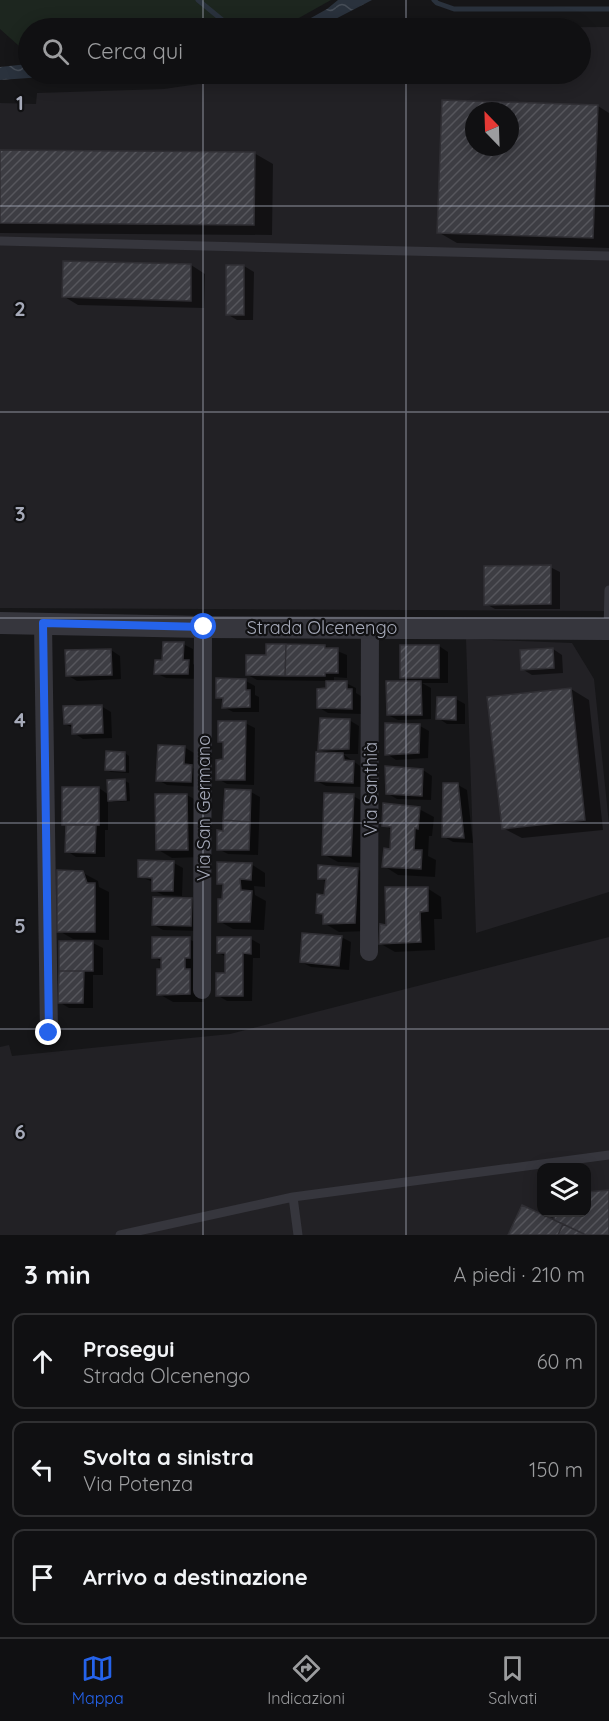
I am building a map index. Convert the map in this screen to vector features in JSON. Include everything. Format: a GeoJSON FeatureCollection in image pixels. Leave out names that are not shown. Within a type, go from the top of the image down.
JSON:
{"type":"FeatureCollection","features":[{"type":"Feature","properties":{"kind":"street","name":"Strada Olcenengo"},"geometry":{"type":"LineString","coordinates":[[0,623],[204,627],[370,626],[609,629]]}},
{"type":"Feature","properties":{"kind":"street"},"geometry":{"type":"LineString","coordinates":[[43,623],[49,1033]]}},
{"type":"Feature","properties":{"kind":"street","name":"Via Santhià"},"geometry":{"type":"LineString","coordinates":[[369,952],[370,626]]}},
{"type":"Feature","properties":{"kind":"street","name":"Via San Germano"},"geometry":{"type":"LineString","coordinates":[[202,990],[204,627]]}},
{"type":"Feature","properties":{"kind":"lane"},"geometry":{"type":"LineString","coordinates":[[0,241],[609,256]]}},
{"type":"Feature","properties":{"kind":"lane"},"geometry":{"type":"LineString","coordinates":[[609,590],[609,636]]}},
{"type":"Feature","properties":{"kind":"lane"},"geometry":{"type":"LineString","coordinates":[[120,1235],[292,1197],[609,1155]]}},
{"type":"Feature","properties":{"kind":"lane"},"geometry":{"type":"LineString","coordinates":[[292,1197],[298,1235]]}},
{"type":"Feature","properties":{"kind":"shaded area"},"geometry":{"type":"Polygon","coordinates":[[[0,0],[331,0],[299,18],[18,18],[18,45],[0,29],[0,0]]]}},
{"type":"Feature","properties":{"kind":"shaded area"},"geometry":{"type":"Polygon","coordinates":[[[591,27],[609,27],[609,611],[0,608],[0,103],[36,104],[37,93],[164,89],[198,84],[591,84],[591,27]]]}},
{"type":"Feature","properties":{"kind":"shaded area"},"geometry":{"type":"Polygon","coordinates":[[[466,639],[572,643],[594,679],[609,824],[609,892],[476,933],[466,639]]]}},
{"type":"Feature","properties":{"kind":"shaded area"},"geometry":{"type":"Polygon","coordinates":[[[609,937],[609,1235],[0,1235],[0,1047],[9,1045],[12,1056],[230,1034],[609,937]]]}},
{"type":"Feature","properties":{"kind":"water"},"geometry":{"type":"Polygon","coordinates":[[[338,0],[372,0],[337,18],[311,18],[338,0]]]}},
{"type":"Feature","properties":{"kind":"water"},"geometry":{"type":"Polygon","coordinates":[[[18,65],[18,79],[0,80],[0,67],[18,65]]]}},
{"type":"Feature","properties":{"kind":"building"},"geometry":{"type":"Polygon","coordinates":[[[442,100],[504,102],[465,102],[465,156],[519,156],[519,102],[598,105],[593,238],[437,233],[442,100]]]}},
{"type":"Feature","properties":{"kind":"building"},"geometry":{"type":"Polygon","coordinates":[[[0,150],[255,152],[254,225],[0,223],[0,150]]]}},
{"type":"Feature","properties":{"kind":"building"},"geometry":{"type":"Polygon","coordinates":[[[63,261],[191,264],[191,301],[62,297],[63,261]]]}},
{"type":"Feature","properties":{"kind":"building"},"geometry":{"type":"Polygon","coordinates":[[[226,265],[244,265],[244,315],[226,315],[226,265]]]}},
{"type":"Feature","properties":{"kind":"building"},"geometry":{"type":"Polygon","coordinates":[[[551,565],[551,604],[484,605],[484,566],[551,565]]]}},
{"type":"Feature","properties":{"kind":"building"},"geometry":{"type":"Polygon","coordinates":[[[163,642],[184,642],[183,660],[189,660],[188,674],[154,674],[155,660],[162,660],[163,642]]]}},
{"type":"Feature","properties":{"kind":"building"},"geometry":{"type":"Polygon","coordinates":[[[266,644],[286,644],[285,676],[246,675],[246,655],[266,655],[266,644]]]}},
{"type":"Feature","properties":{"kind":"building"},"geometry":{"type":"Polygon","coordinates":[[[286,644],[325,645],[325,648],[338,648],[338,673],[325,673],[325,676],[285,676],[286,644]]]}},
{"type":"Feature","properties":{"kind":"building"},"geometry":{"type":"Polygon","coordinates":[[[400,645],[439,645],[439,678],[400,678],[400,645]]]}},
{"type":"Feature","properties":{"kind":"building"},"geometry":{"type":"Polygon","coordinates":[[[553,648],[554,668],[521,670],[520,650],[553,648]]]}},
{"type":"Feature","properties":{"kind":"building"},"geometry":{"type":"Polygon","coordinates":[[[111,649],[112,675],[66,676],[65,650],[111,649]]]}},
{"type":"Feature","properties":{"kind":"building"},"geometry":{"type":"Polygon","coordinates":[[[216,678],[246,679],[246,690],[250,690],[250,707],[222,708],[223,698],[216,698],[216,678]]]}},
{"type":"Feature","properties":{"kind":"building"},"geometry":{"type":"Polygon","coordinates":[[[326,681],[347,681],[347,689],[352,689],[352,709],[317,708],[317,689],[326,688],[326,681]]]}},
{"type":"Feature","properties":{"kind":"building"},"geometry":{"type":"Polygon","coordinates":[[[386,681],[421,681],[422,715],[387,715],[386,681]]]}},
{"type":"Feature","properties":{"kind":"building"},"geometry":{"type":"Polygon","coordinates":[[[571,688],[585,820],[502,829],[487,697],[571,688]]]}},
{"type":"Feature","properties":{"kind":"building"},"geometry":{"type":"Polygon","coordinates":[[[437,697],[456,697],[456,720],[436,719],[437,697]]]}},
{"type":"Feature","properties":{"kind":"building"},"geometry":{"type":"Polygon","coordinates":[[[102,705],[103,733],[72,734],[72,724],[64,724],[63,706],[102,705]]]}},
{"type":"Feature","properties":{"kind":"building"},"geometry":{"type":"Polygon","coordinates":[[[320,718],[350,719],[349,749],[318,750],[320,718]]]}},
{"type":"Feature","properties":{"kind":"building"},"geometry":{"type":"Polygon","coordinates":[[[218,721],[246,721],[245,780],[216,780],[216,760],[223,759],[223,742],[218,742],[218,721]]]}},
{"type":"Feature","properties":{"kind":"building"},"geometry":{"type":"Polygon","coordinates":[[[385,723],[420,724],[419,753],[385,755],[385,723]]]}},
{"type":"Feature","properties":{"kind":"building"},"geometry":{"type":"Polygon","coordinates":[[[158,745],[185,746],[184,764],[192,765],[191,782],[156,781],[158,745]]]}},
{"type":"Feature","properties":{"kind":"building"},"geometry":{"type":"Polygon","coordinates":[[[106,751],[125,752],[125,771],[105,770],[106,751]]]}},
{"type":"Feature","properties":{"kind":"building"},"geometry":{"type":"Polygon","coordinates":[[[316,752],[343,753],[344,760],[354,761],[353,783],[315,781],[316,752]]]}},
{"type":"Feature","properties":{"kind":"building"},"geometry":{"type":"Polygon","coordinates":[[[385,766],[423,769],[422,796],[386,794],[385,766]]]}},
{"type":"Feature","properties":{"kind":"building"},"geometry":{"type":"Polygon","coordinates":[[[125,779],[126,800],[108,801],[107,780],[125,779]]]}},
{"type":"Feature","properties":{"kind":"building"},"geometry":{"type":"Polygon","coordinates":[[[443,783],[458,783],[464,838],[442,837],[443,783]]]}},
{"type":"Feature","properties":{"kind":"building"},"geometry":{"type":"Polygon","coordinates":[[[62,787],[99,787],[99,825],[62,825],[62,787]]]}},
{"type":"Feature","properties":{"kind":"building"},"geometry":{"type":"Polygon","coordinates":[[[225,789],[251,790],[250,822],[223,820],[225,789]]]}},
{"type":"Feature","properties":{"kind":"building"},"geometry":{"type":"Polygon","coordinates":[[[324,793],[354,794],[351,856],[322,855],[324,793]]]}},
{"type":"Feature","properties":{"kind":"building"},"geometry":{"type":"Polygon","coordinates":[[[155,794],[187,794],[188,850],[156,850],[155,794]]]}},
{"type":"Feature","properties":{"kind":"building"},"geometry":{"type":"Polygon","coordinates":[[[383,803],[420,807],[418,829],[415,828],[414,850],[422,850],[421,869],[382,867],[384,848],[390,849],[391,827],[382,826],[383,803]]]}},
{"type":"Feature","properties":{"kind":"building"},"geometry":{"type":"Polygon","coordinates":[[[223,820],[250,822],[249,850],[217,850],[217,830],[223,831],[223,820]]]}},
{"type":"Feature","properties":{"kind":"building"},"geometry":{"type":"Polygon","coordinates":[[[66,824],[96,825],[95,853],[65,852],[66,824]]]}},
{"type":"Feature","properties":{"kind":"building"},"geometry":{"type":"Polygon","coordinates":[[[138,860],[174,861],[173,891],[152,891],[152,878],[138,877],[138,860]]]}},
{"type":"Feature","properties":{"kind":"building"},"geometry":{"type":"Polygon","coordinates":[[[217,862],[252,863],[251,880],[240,879],[241,890],[252,891],[250,922],[218,922],[218,899],[222,899],[223,884],[217,884],[217,862]]]}},
{"type":"Feature","properties":{"kind":"building"},"geometry":{"type":"Polygon","coordinates":[[[318,865],[358,868],[355,923],[323,924],[323,914],[316,913],[317,894],[324,895],[326,879],[318,879],[318,865]]]}},
{"type":"Feature","properties":{"kind":"building"},"geometry":{"type":"Polygon","coordinates":[[[57,870],[83,871],[87,883],[95,883],[95,932],[57,932],[57,870]]]}},
{"type":"Feature","properties":{"kind":"building"},"geometry":{"type":"Polygon","coordinates":[[[385,887],[428,887],[428,911],[420,912],[421,942],[379,944],[380,924],[386,925],[385,887]]]}},
{"type":"Feature","properties":{"kind":"building"},"geometry":{"type":"Polygon","coordinates":[[[153,897],[192,898],[191,926],[152,925],[153,897]]]}},
{"type":"Feature","properties":{"kind":"building"},"geometry":{"type":"Polygon","coordinates":[[[302,933],[342,936],[339,966],[300,962],[302,933]]]}},
{"type":"Feature","properties":{"kind":"building"},"geometry":{"type":"Polygon","coordinates":[[[152,937],[190,937],[190,958],[185,958],[185,969],[190,969],[190,994],[157,995],[157,969],[161,969],[161,958],[152,958],[152,937]]]}},
{"type":"Feature","properties":{"kind":"building"},"geometry":{"type":"Polygon","coordinates":[[[217,937],[251,937],[251,954],[243,953],[243,996],[216,996],[216,973],[225,973],[225,953],[217,953],[217,937]]]}},
{"type":"Feature","properties":{"kind":"building"},"geometry":{"type":"Polygon","coordinates":[[[59,941],[93,941],[93,971],[59,971],[59,941]]]}},
{"type":"Feature","properties":{"kind":"building"},"geometry":{"type":"Polygon","coordinates":[[[59,971],[84,971],[83,1003],[58,1003],[59,971]]]}},
{"type":"Feature","properties":{"kind":"building"},"geometry":{"type":"Polygon","coordinates":[[[609,1190],[609,1235],[586,1235],[554,1220],[554,1217],[591,1217],[591,1192],[609,1190]]]}},
{"type":"Feature","properties":{"kind":"building"},"geometry":{"type":"Polygon","coordinates":[[[522,1205],[537,1212],[537,1217],[548,1217],[563,1224],[558,1235],[508,1235],[522,1205]]]}},
{"type":"Feature","properties":{"kind":"building"},"geometry":{"type":"Polygon","coordinates":[[[563,1224],[586,1235],[558,1235],[563,1224]]]}},
{"type":"Feature","properties":{"kind":"waterway"},"geometry":{"type":"LineString","coordinates":[[198,0],[220,18]]}},
{"type":"Feature","properties":{"kind":"waterway"},"geometry":{"type":"LineString","coordinates":[[434,0],[454,9],[609,9]]}},
{"type":"Feature","properties":{"kind":"route"},"geometry":{"type":"LineString","coordinates":[[49,1033],[43,623],[204,627]]}}]}
